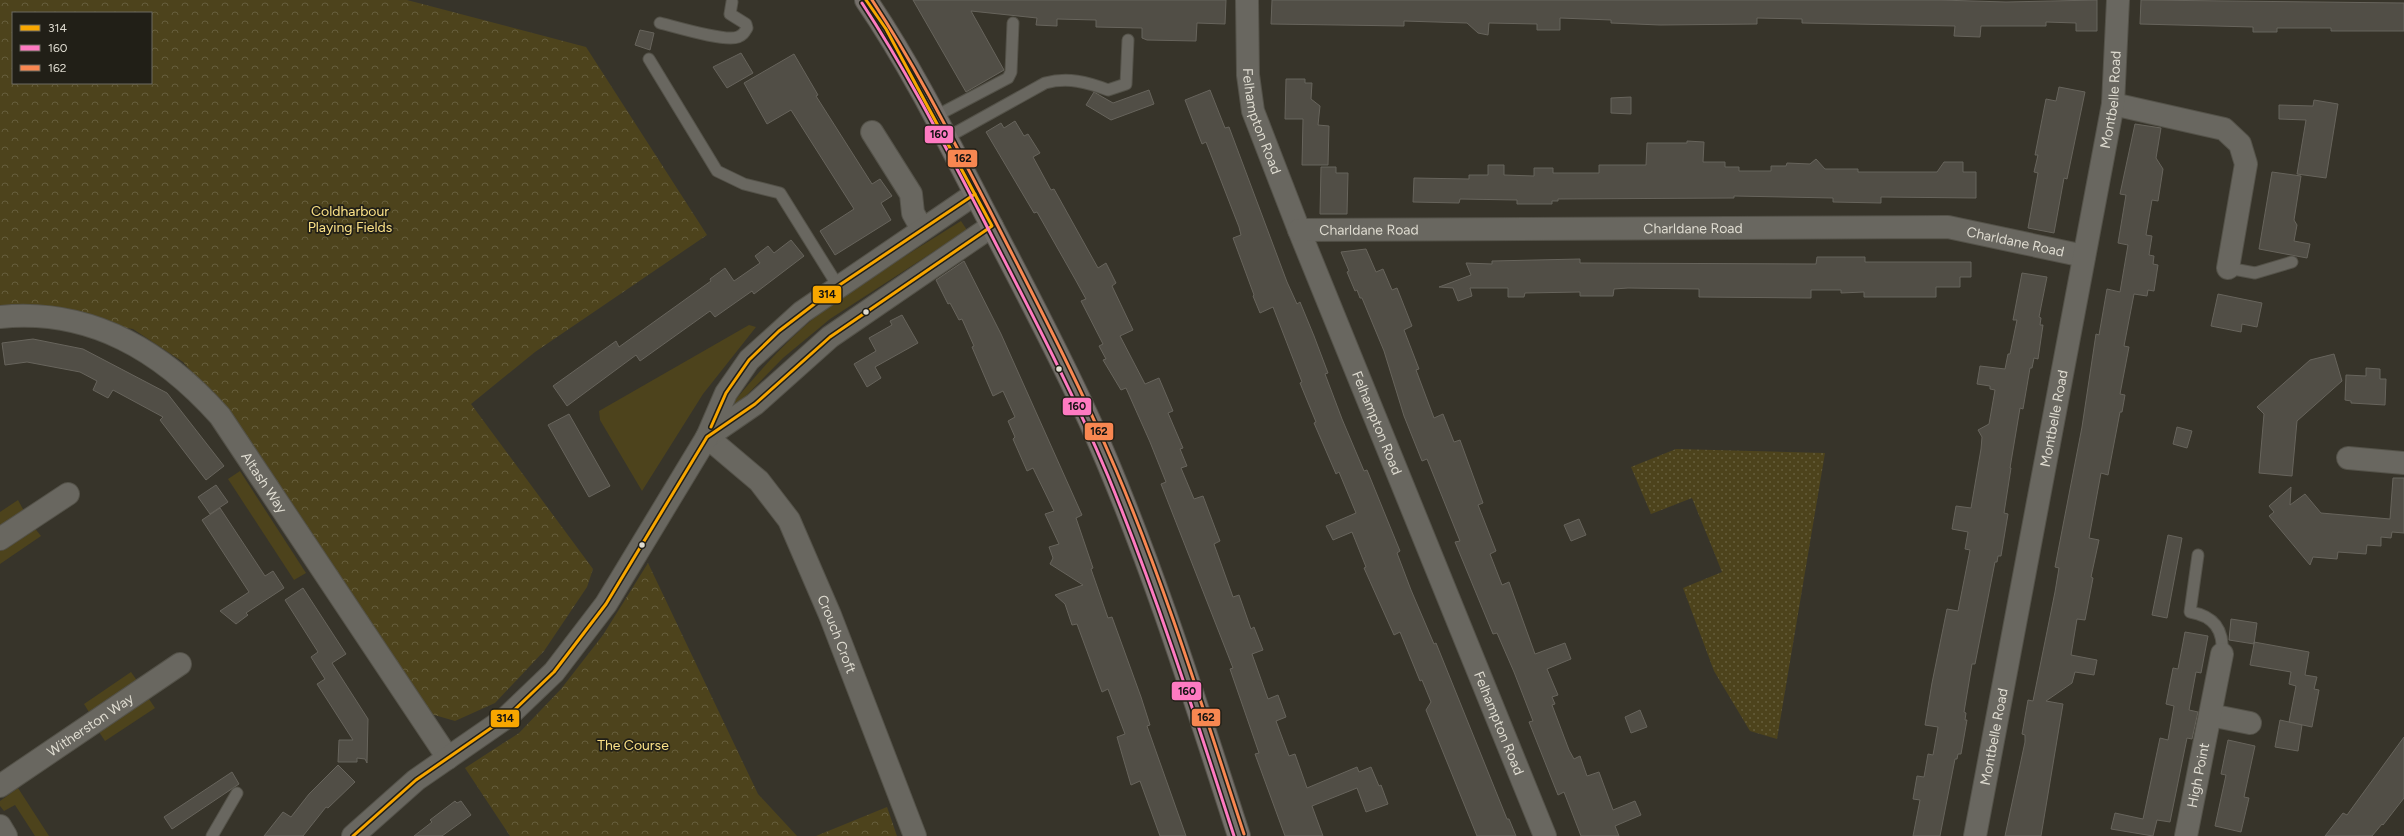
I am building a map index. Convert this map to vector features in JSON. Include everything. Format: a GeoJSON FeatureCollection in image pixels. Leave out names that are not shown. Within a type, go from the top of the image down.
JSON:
{"type":"FeatureCollection","features":[{"type":"Feature","properties":{"kind":"main road"},"geometry":{"type":"LineString","coordinates":[[866,0],[886,28],[946,138],[1054,346],[1091,424],[1148,567],[1239,836]]}},
{"type":"Feature","properties":{"kind":"main road"},"geometry":{"type":"LineString","coordinates":[[876,0],[886,28]]}},
{"type":"Feature","properties":{"kind":"street","name":"Felhampton Road"},"geometry":{"type":"LineString","coordinates":[[1248,0],[1248,75],[1253,111],[1299,230],[1545,836]]}},
{"type":"Feature","properties":{"kind":"street","name":"Montbelle Road"},"geometry":{"type":"LineString","coordinates":[[1975,836],[2113,104],[2118,0]]}},
{"type":"Feature","properties":{"kind":"street"},"geometry":{"type":"LineString","coordinates":[[2113,104],[2224,129],[2240,144],[2246,164],[2228,268]]}},
{"type":"Feature","properties":{"kind":"street"},"geometry":{"type":"LineString","coordinates":[[872,132],[911,194],[913,213],[922,229]]}},
{"type":"Feature","properties":{"kind":"street"},"geometry":{"type":"LineString","coordinates":[[353,836],[416,780],[507,717],[554,672],[606,604],[707,437],[726,393],[748,360],[802,312],[975,194]]}},
{"type":"Feature","properties":{"kind":"street"},"geometry":{"type":"LineString","coordinates":[[707,437],[755,404],[830,337],[992,226]]}},
{"type":"Feature","properties":{"kind":"street","name":"Charldane Road"},"geometry":{"type":"LineString","coordinates":[[1299,230],[1948,227],[2084,256]]}},
{"type":"Feature","properties":{"kind":"street","name":"Altash Way"},"geometry":{"type":"LineString","coordinates":[[0,317],[40,317],[105,330],[139,346],[174,370],[200,393],[220,416],[448,758]]}},
{"type":"Feature","properties":{"kind":"street","name":"Crouch Croft"},"geometry":{"type":"LineString","coordinates":[[707,437],[759,481],[789,520],[830,615],[915,836]]}},
{"type":"Feature","properties":{"kind":"street"},"geometry":{"type":"LineString","coordinates":[[2348,458],[2404,463]]}},
{"type":"Feature","properties":{"kind":"street"},"geometry":{"type":"LineString","coordinates":[[0,539],[68,494]]}},
{"type":"Feature","properties":{"kind":"street","name":"High Point"},"geometry":{"type":"LineString","coordinates":[[2186,836],[2222,654]]}},
{"type":"Feature","properties":{"kind":"street","name":"Witherston Way"},"geometry":{"type":"LineString","coordinates":[[0,786],[180,664]]}},
{"type":"Feature","properties":{"kind":"street"},"geometry":{"type":"LineString","coordinates":[[2210,715],[2250,723]]}},
{"type":"Feature","properties":{"kind":"street"},"geometry":{"type":"LineString","coordinates":[[0,826],[6,836]]}},
{"type":"Feature","properties":{"kind":"lane"},"geometry":{"type":"LineString","coordinates":[[660,23],[723,37],[737,38],[744,34],[747,28],[746,24],[730,14],[731,1]]}},
{"type":"Feature","properties":{"kind":"lane"},"geometry":{"type":"LineString","coordinates":[[934,116],[1008,78],[1011,72],[1013,23]]}},
{"type":"Feature","properties":{"kind":"lane"},"geometry":{"type":"LineString","coordinates":[[946,138],[1045,83],[1062,79],[1088,82],[1108,90],[1126,84],[1128,40]]}},
{"type":"Feature","properties":{"kind":"lane"},"geometry":{"type":"LineString","coordinates":[[648,59],[717,171],[744,184],[780,193],[838,286]]}},
{"type":"Feature","properties":{"kind":"lane"},"geometry":{"type":"LineString","coordinates":[[2228,268],[2256,273],[2292,262]]}},
{"type":"Feature","properties":{"kind":"lane"},"geometry":{"type":"LineString","coordinates":[[2198,555],[2190,612],[2205,614],[2216,626],[2223,639],[2222,654]]}},
{"type":"Feature","properties":{"kind":"lane"},"geometry":{"type":"LineString","coordinates":[[212,836],[237,793]]}},
{"type":"Feature","properties":{"kind":"green space","name":"Coldharbour Playing Fields"},"geometry":{"type":"Polygon","coordinates":[[[0,0],[407,0],[586,47],[707,235],[535,352],[471,404],[593,569],[587,587],[544,651],[495,703],[455,721],[431,714],[368,622],[302,518],[218,402],[183,362],[133,329],[0,308],[0,0]]]}},
{"type":"Feature","properties":{"kind":"green space"},"geometry":{"type":"Polygon","coordinates":[[[961,221],[967,230],[830,319],[783,358],[734,408],[732,404],[777,352],[815,317],[861,284],[961,221]]]}},
{"type":"Feature","properties":{"kind":"green space"},"geometry":{"type":"Polygon","coordinates":[[[749,325],[756,327],[703,394],[642,491],[600,420],[599,411],[749,325]]]}},
{"type":"Feature","properties":{"kind":"green space"},"geometry":{"type":"Polygon","coordinates":[[[1676,449],[1825,453],[1777,739],[1750,731],[1714,671],[1683,588],[1722,572],[1692,498],[1651,514],[1631,467],[1676,449]]]}},
{"type":"Feature","properties":{"kind":"green space"},"geometry":{"type":"Polygon","coordinates":[[[240,471],[306,573],[294,580],[228,479],[240,471]]]}},
{"type":"Feature","properties":{"kind":"green space"},"geometry":{"type":"Polygon","coordinates":[[[18,500],[24,511],[0,529],[0,512],[18,500]]]}},
{"type":"Feature","properties":{"kind":"green space"},"geometry":{"type":"Polygon","coordinates":[[[33,526],[41,536],[0,564],[0,547],[33,526]]]}},
{"type":"Feature","properties":{"kind":"green space","name":"The Course"},"geometry":{"type":"Polygon","coordinates":[[[648,563],[758,794],[797,836],[510,836],[465,768],[519,733],[561,689],[603,635],[648,563]]]}},
{"type":"Feature","properties":{"kind":"green space"},"geometry":{"type":"Polygon","coordinates":[[[131,672],[138,682],[92,717],[84,704],[131,672]]]}},
{"type":"Feature","properties":{"kind":"green space"},"geometry":{"type":"Polygon","coordinates":[[[143,698],[149,699],[155,708],[105,741],[97,729],[143,698]]]}},
{"type":"Feature","properties":{"kind":"green space"},"geometry":{"type":"Polygon","coordinates":[[[18,788],[49,836],[35,836],[15,805],[4,811],[0,806],[0,801],[18,788]]]}},
{"type":"Feature","properties":{"kind":"green space"},"geometry":{"type":"Polygon","coordinates":[[[887,807],[897,836],[816,836],[887,807]]]}},
{"type":"Feature","properties":{"kind":"building"},"geometry":{"type":"Polygon","coordinates":[[[913,0],[1226,0],[1225,24],[1197,23],[1196,41],[1147,40],[1142,38],[1142,28],[1096,27],[1096,20],[1057,19],[1057,26],[1036,25],[1037,18],[971,11],[1004,70],[966,92],[913,0]]]}},
{"type":"Feature","properties":{"kind":"building"},"geometry":{"type":"Polygon","coordinates":[[[1272,0],[1940,0],[2006,2],[2097,0],[2097,31],[2076,31],[2076,23],[2046,22],[2046,26],[1981,26],[1980,37],[1954,36],[1955,26],[1802,23],[1802,19],[1757,18],[1757,24],[1660,25],[1611,23],[1611,20],[1560,18],[1560,30],[1537,30],[1537,24],[1489,23],[1488,35],[1478,33],[1467,23],[1404,21],[1404,26],[1271,24],[1272,0]]]}},
{"type":"Feature","properties":{"kind":"building"},"geometry":{"type":"Polygon","coordinates":[[[2141,0],[2404,3],[2404,31],[2331,31],[2331,28],[2277,28],[2277,32],[2253,32],[2253,27],[2140,24],[2141,0]]]}},
{"type":"Feature","properties":{"kind":"building"},"geometry":{"type":"Polygon","coordinates":[[[640,30],[654,33],[650,50],[635,45],[640,30]]]}},
{"type":"Feature","properties":{"kind":"building"},"geometry":{"type":"Polygon","coordinates":[[[741,53],[753,73],[727,88],[713,67],[741,53]]]}},
{"type":"Feature","properties":{"kind":"building"},"geometry":{"type":"Polygon","coordinates":[[[794,54],[818,95],[816,96],[872,184],[880,179],[892,196],[881,203],[891,220],[835,255],[820,231],[854,209],[791,110],[767,124],[744,83],[794,54]]]}},
{"type":"Feature","properties":{"kind":"building"},"geometry":{"type":"Polygon","coordinates":[[[1286,79],[1305,79],[1305,83],[1312,83],[1311,99],[1320,106],[1318,125],[1329,126],[1328,165],[1302,165],[1303,119],[1285,119],[1286,79]]]}},
{"type":"Feature","properties":{"kind":"building"},"geometry":{"type":"Polygon","coordinates":[[[2059,87],[2085,92],[2067,179],[2064,178],[2054,233],[2028,228],[2038,173],[2034,172],[2038,155],[2035,155],[2046,99],[2056,101],[2059,87]]]}},
{"type":"Feature","properties":{"kind":"building"},"geometry":{"type":"Polygon","coordinates":[[[1149,90],[1154,104],[1111,120],[1086,105],[1094,92],[1113,103],[1149,90]]]}},
{"type":"Feature","properties":{"kind":"building"},"geometry":{"type":"Polygon","coordinates":[[[1210,90],[1225,128],[1229,127],[1287,282],[1297,304],[1300,302],[1314,336],[1328,373],[1325,374],[1342,419],[1364,471],[1367,470],[1400,551],[1397,553],[1411,590],[1434,644],[1436,643],[1507,819],[1509,819],[1516,836],[1477,836],[1426,710],[1431,702],[1422,680],[1420,681],[1400,632],[1394,635],[1364,568],[1366,567],[1352,532],[1333,540],[1326,526],[1356,513],[1339,472],[1336,474],[1314,423],[1316,422],[1300,383],[1302,382],[1273,307],[1260,313],[1233,238],[1241,235],[1239,227],[1206,142],[1202,144],[1185,100],[1210,90]]]}},
{"type":"Feature","properties":{"kind":"building"},"geometry":{"type":"Polygon","coordinates":[[[1631,97],[1631,114],[1611,113],[1611,98],[1631,97]]]}},
{"type":"Feature","properties":{"kind":"building"},"geometry":{"type":"Polygon","coordinates":[[[2314,100],[2338,104],[2326,178],[2297,174],[2306,120],[2279,119],[2279,105],[2313,106],[2314,100]]]}},
{"type":"Feature","properties":{"kind":"building"},"geometry":{"type":"Polygon","coordinates":[[[1015,121],[1024,136],[1028,134],[1040,153],[1033,157],[1051,190],[1054,189],[1098,268],[1106,263],[1116,283],[1112,286],[1133,330],[1120,336],[1145,384],[1159,378],[1173,411],[1168,413],[1183,448],[1180,449],[1187,466],[1181,468],[1194,499],[1203,496],[1220,541],[1214,544],[1233,597],[1239,595],[1251,629],[1254,627],[1263,650],[1252,654],[1268,699],[1278,695],[1286,717],[1276,721],[1289,756],[1295,754],[1307,788],[1357,767],[1359,772],[1371,767],[1379,786],[1381,785],[1388,804],[1366,812],[1357,788],[1312,806],[1323,836],[1285,836],[1255,754],[1259,753],[1230,669],[1233,668],[1161,484],[1166,482],[1150,442],[1126,388],[1121,390],[1103,360],[1106,359],[1099,346],[1103,344],[1081,301],[1086,299],[1037,212],[1034,213],[986,132],[1001,123],[1004,128],[1015,121]]]}},
{"type":"Feature","properties":{"kind":"building"},"geometry":{"type":"Polygon","coordinates":[[[2135,124],[2161,128],[2156,158],[2163,169],[2158,201],[2152,200],[2146,235],[2152,236],[2149,255],[2154,256],[2153,264],[2158,265],[2154,291],[2148,290],[2147,296],[2134,294],[2124,346],[2129,347],[2120,394],[2125,395],[2122,412],[2120,412],[2108,475],[2101,473],[2089,538],[2099,540],[2091,577],[2093,578],[2085,620],[2077,619],[2071,655],[2097,660],[2094,675],[2075,672],[2072,683],[2046,701],[2063,704],[2041,836],[2005,836],[2025,742],[2025,735],[2022,734],[2028,700],[2033,701],[2055,592],[2059,568],[2055,567],[2082,427],[2096,334],[2099,335],[2107,289],[2120,292],[2128,245],[2118,243],[2126,195],[2120,194],[2135,124]]]}},
{"type":"Feature","properties":{"kind":"building"},"geometry":{"type":"Polygon","coordinates":[[[1687,141],[1704,142],[1703,162],[1725,162],[1725,167],[1739,167],[1739,171],[1771,171],[1771,166],[1786,166],[1787,163],[1810,164],[1816,159],[1825,169],[1858,169],[1858,172],[1937,172],[1944,162],[1963,162],[1963,172],[1976,172],[1976,198],[1881,197],[1881,203],[1833,202],[1833,198],[1734,196],[1734,198],[1558,199],[1558,201],[1552,201],[1552,204],[1517,204],[1517,200],[1460,199],[1459,203],[1413,202],[1414,178],[1469,179],[1469,175],[1488,175],[1488,165],[1504,165],[1504,175],[1534,176],[1534,168],[1553,168],[1553,173],[1599,173],[1599,165],[1646,165],[1647,143],[1687,143],[1687,141]]]}},
{"type":"Feature","properties":{"kind":"building"},"geometry":{"type":"Polygon","coordinates":[[[1321,167],[1336,167],[1336,173],[1348,173],[1347,214],[1320,214],[1321,167]]]}},
{"type":"Feature","properties":{"kind":"building"},"geometry":{"type":"Polygon","coordinates":[[[2272,172],[2301,176],[2294,220],[2297,225],[2294,241],[2310,244],[2307,258],[2259,249],[2272,172]]]}},
{"type":"Feature","properties":{"kind":"building"},"geometry":{"type":"Polygon","coordinates":[[[791,240],[804,256],[754,294],[752,291],[715,317],[710,311],[640,361],[636,355],[567,406],[553,386],[616,341],[619,347],[711,281],[710,279],[725,268],[734,281],[760,263],[755,256],[768,246],[774,253],[791,240]]]}},
{"type":"Feature","properties":{"kind":"building"},"geometry":{"type":"Polygon","coordinates":[[[1366,249],[1376,272],[1383,269],[1392,290],[1397,288],[1412,326],[1404,330],[1419,369],[1416,370],[1434,418],[1443,414],[1454,442],[1460,440],[1483,503],[1478,505],[1496,551],[1490,554],[1502,585],[1509,582],[1535,654],[1565,643],[1571,659],[1547,669],[1558,695],[1552,697],[1555,704],[1552,705],[1569,750],[1574,759],[1580,756],[1587,776],[1599,772],[1613,810],[1635,801],[1641,815],[1615,826],[1619,836],[1581,836],[1564,792],[1558,795],[1529,722],[1533,721],[1514,672],[1497,633],[1493,634],[1455,542],[1460,541],[1427,459],[1422,461],[1404,416],[1384,351],[1362,298],[1360,298],[1357,290],[1355,291],[1347,272],[1349,271],[1341,252],[1366,249]]]}},
{"type":"Feature","properties":{"kind":"building"},"geometry":{"type":"Polygon","coordinates":[[[1817,257],[1865,257],[1865,262],[1971,262],[1971,277],[1960,277],[1960,287],[1936,287],[1936,297],[1864,297],[1864,292],[1841,293],[1841,290],[1811,290],[1811,298],[1699,297],[1699,289],[1628,288],[1614,289],[1613,296],[1580,296],[1580,292],[1525,293],[1524,297],[1508,297],[1508,288],[1470,288],[1472,296],[1458,301],[1453,288],[1439,287],[1471,275],[1466,263],[1492,264],[1492,261],[1580,259],[1580,263],[1816,264],[1817,257]]]}},
{"type":"Feature","properties":{"kind":"building"},"geometry":{"type":"Polygon","coordinates":[[[964,261],[1001,334],[1082,515],[1076,518],[1093,568],[1091,569],[1108,618],[1112,617],[1141,697],[1150,725],[1147,726],[1186,836],[1160,836],[1140,781],[1131,785],[1117,737],[1125,734],[1108,689],[1102,692],[1077,624],[1072,625],[1065,604],[1055,595],[1083,585],[1050,564],[1053,558],[1049,547],[1059,544],[1045,514],[1054,511],[1033,468],[1027,471],[1013,439],[1015,437],[1008,421],[1015,417],[1003,391],[993,396],[962,319],[959,320],[950,303],[948,304],[936,280],[964,261]]]}},
{"type":"Feature","properties":{"kind":"building"},"geometry":{"type":"Polygon","coordinates":[[[2022,273],[2047,277],[2039,317],[2041,318],[2040,325],[2043,325],[2038,359],[2034,358],[2032,368],[2030,368],[2023,409],[2020,408],[2010,468],[2004,513],[2008,514],[2001,556],[1998,556],[1997,562],[1995,562],[1975,664],[1972,664],[1964,712],[1966,713],[1965,720],[1967,720],[1961,754],[1958,754],[1957,759],[1955,759],[1940,836],[1913,836],[1920,800],[1913,799],[1917,776],[1924,777],[1928,754],[1933,755],[1938,727],[1925,725],[1932,683],[1947,609],[1958,611],[1970,550],[1965,549],[1968,532],[1952,529],[1956,506],[1971,508],[1981,449],[1982,437],[1978,430],[1989,424],[1995,390],[1990,389],[1990,386],[1977,384],[1980,366],[2005,369],[2008,354],[2010,354],[2017,320],[2013,320],[2022,273]]]}},
{"type":"Feature","properties":{"kind":"building"},"geometry":{"type":"Polygon","coordinates":[[[2218,294],[2262,303],[2257,327],[2242,324],[2241,332],[2211,326],[2218,294]]]}},
{"type":"Feature","properties":{"kind":"building"},"geometry":{"type":"Polygon","coordinates":[[[902,315],[918,343],[875,367],[881,378],[867,387],[854,364],[876,351],[869,338],[892,325],[890,321],[902,315]]]}},
{"type":"Feature","properties":{"kind":"building"},"geometry":{"type":"Polygon","coordinates":[[[33,339],[83,349],[167,393],[224,466],[206,480],[160,420],[163,417],[113,390],[108,398],[93,390],[97,381],[80,372],[27,362],[5,365],[2,343],[33,339]]]}},
{"type":"Feature","properties":{"kind":"building"},"geometry":{"type":"Polygon","coordinates":[[[2334,354],[2342,381],[2297,421],[2292,476],[2259,473],[2264,414],[2257,407],[2310,360],[2334,354]]]}},
{"type":"Feature","properties":{"kind":"building"},"geometry":{"type":"Polygon","coordinates":[[[2366,368],[2380,369],[2380,379],[2386,379],[2385,405],[2351,403],[2351,401],[2345,400],[2346,375],[2366,376],[2366,368]]]}},
{"type":"Feature","properties":{"kind":"building"},"geometry":{"type":"Polygon","coordinates":[[[569,414],[610,486],[589,497],[548,425],[569,414]]]}},
{"type":"Feature","properties":{"kind":"building"},"geometry":{"type":"Polygon","coordinates":[[[2177,427],[2192,431],[2187,448],[2173,444],[2177,427]]]}},
{"type":"Feature","properties":{"kind":"building"},"geometry":{"type":"Polygon","coordinates":[[[2393,478],[2404,478],[2404,533],[2392,532],[2391,538],[2381,537],[2381,546],[2367,545],[2366,554],[2338,552],[2337,559],[2313,557],[2310,565],[2269,516],[2274,512],[2269,506],[2291,487],[2290,505],[2305,494],[2321,513],[2390,519],[2393,478]]]}},
{"type":"Feature","properties":{"kind":"building"},"geometry":{"type":"Polygon","coordinates":[[[216,485],[228,502],[210,514],[198,497],[216,485]]]}},
{"type":"Feature","properties":{"kind":"building"},"geometry":{"type":"Polygon","coordinates":[[[220,508],[265,576],[273,571],[284,588],[246,613],[248,615],[236,624],[220,611],[249,592],[202,520],[220,508]]]}},
{"type":"Feature","properties":{"kind":"building"},"geometry":{"type":"Polygon","coordinates":[[[1579,519],[1586,535],[1571,541],[1564,525],[1579,519]]]}},
{"type":"Feature","properties":{"kind":"building"},"geometry":{"type":"Polygon","coordinates":[[[2168,535],[2182,538],[2167,618],[2152,615],[2168,535]]]}},
{"type":"Feature","properties":{"kind":"building"},"geometry":{"type":"Polygon","coordinates":[[[303,588],[346,654],[332,663],[368,719],[367,763],[365,759],[357,758],[357,762],[338,762],[339,740],[353,740],[317,684],[325,679],[311,657],[318,652],[285,600],[303,588]]]}},
{"type":"Feature","properties":{"kind":"building"},"geometry":{"type":"Polygon","coordinates":[[[2231,619],[2257,623],[2254,642],[2309,652],[2305,675],[2317,677],[2314,689],[2319,690],[2312,727],[2289,722],[2296,686],[2289,684],[2291,672],[2250,665],[2254,644],[2229,640],[2231,619]]]}},
{"type":"Feature","properties":{"kind":"building"},"geometry":{"type":"Polygon","coordinates":[[[2185,632],[2208,636],[2201,673],[2196,672],[2189,710],[2198,712],[2192,739],[2187,738],[2170,822],[2157,820],[2153,836],[2111,829],[2115,813],[2143,819],[2160,738],[2168,740],[2174,706],[2166,704],[2173,668],[2178,669],[2185,632]]]}},
{"type":"Feature","properties":{"kind":"building"},"geometry":{"type":"Polygon","coordinates":[[[1640,710],[1647,727],[1631,733],[1625,717],[1640,710]]]}},
{"type":"Feature","properties":{"kind":"building"},"geometry":{"type":"Polygon","coordinates":[[[2280,720],[2302,725],[2298,751],[2275,747],[2280,720]]]}},
{"type":"Feature","properties":{"kind":"building"},"geometry":{"type":"Polygon","coordinates":[[[2404,737],[2404,798],[2383,825],[2382,824],[2372,836],[2325,836],[2343,813],[2347,815],[2404,737]]]}},
{"type":"Feature","properties":{"kind":"building"},"geometry":{"type":"Polygon","coordinates":[[[2228,740],[2255,746],[2244,797],[2249,798],[2241,832],[2215,826],[2226,775],[2221,774],[2228,740]]]}},
{"type":"Feature","properties":{"kind":"building"},"geometry":{"type":"Polygon","coordinates":[[[338,765],[355,782],[328,808],[326,807],[303,836],[264,836],[283,812],[291,817],[309,794],[338,765]]]}},
{"type":"Feature","properties":{"kind":"building"},"geometry":{"type":"Polygon","coordinates":[[[232,772],[239,784],[172,829],[164,817],[232,772]]]}},
{"type":"Feature","properties":{"kind":"building"},"geometry":{"type":"Polygon","coordinates":[[[455,801],[457,803],[461,801],[471,815],[442,836],[414,836],[432,822],[430,820],[455,801]]]}},
{"type":"Feature","properties":{"kind":"transit line","name":"314"},"geometry":{"type":"LineString","coordinates":[[353,836],[416,780],[507,717],[554,672],[606,604],[707,437],[755,404],[830,337],[992,226],[886,29],[866,0]]}},
{"type":"Feature","properties":{"kind":"transit line","name":"162"},"geometry":{"type":"LineString","coordinates":[[872,0],[919,77],[961,156],[1055,338],[1101,436],[1134,515],[1168,605],[1244,834]]}},
{"type":"Feature","properties":{"kind":"transit line","name":"160"},"geometry":{"type":"LineString","coordinates":[[862,3],[909,80],[979,211],[1046,342],[1093,442],[1126,520],[1159,609],[1234,836]]}},
{"type":"Feature","properties":{"kind":"transit line","name":"314"},"geometry":{"type":"LineString","coordinates":[[711,427],[726,393],[749,360],[779,331],[838,286],[975,194]]}}]}
